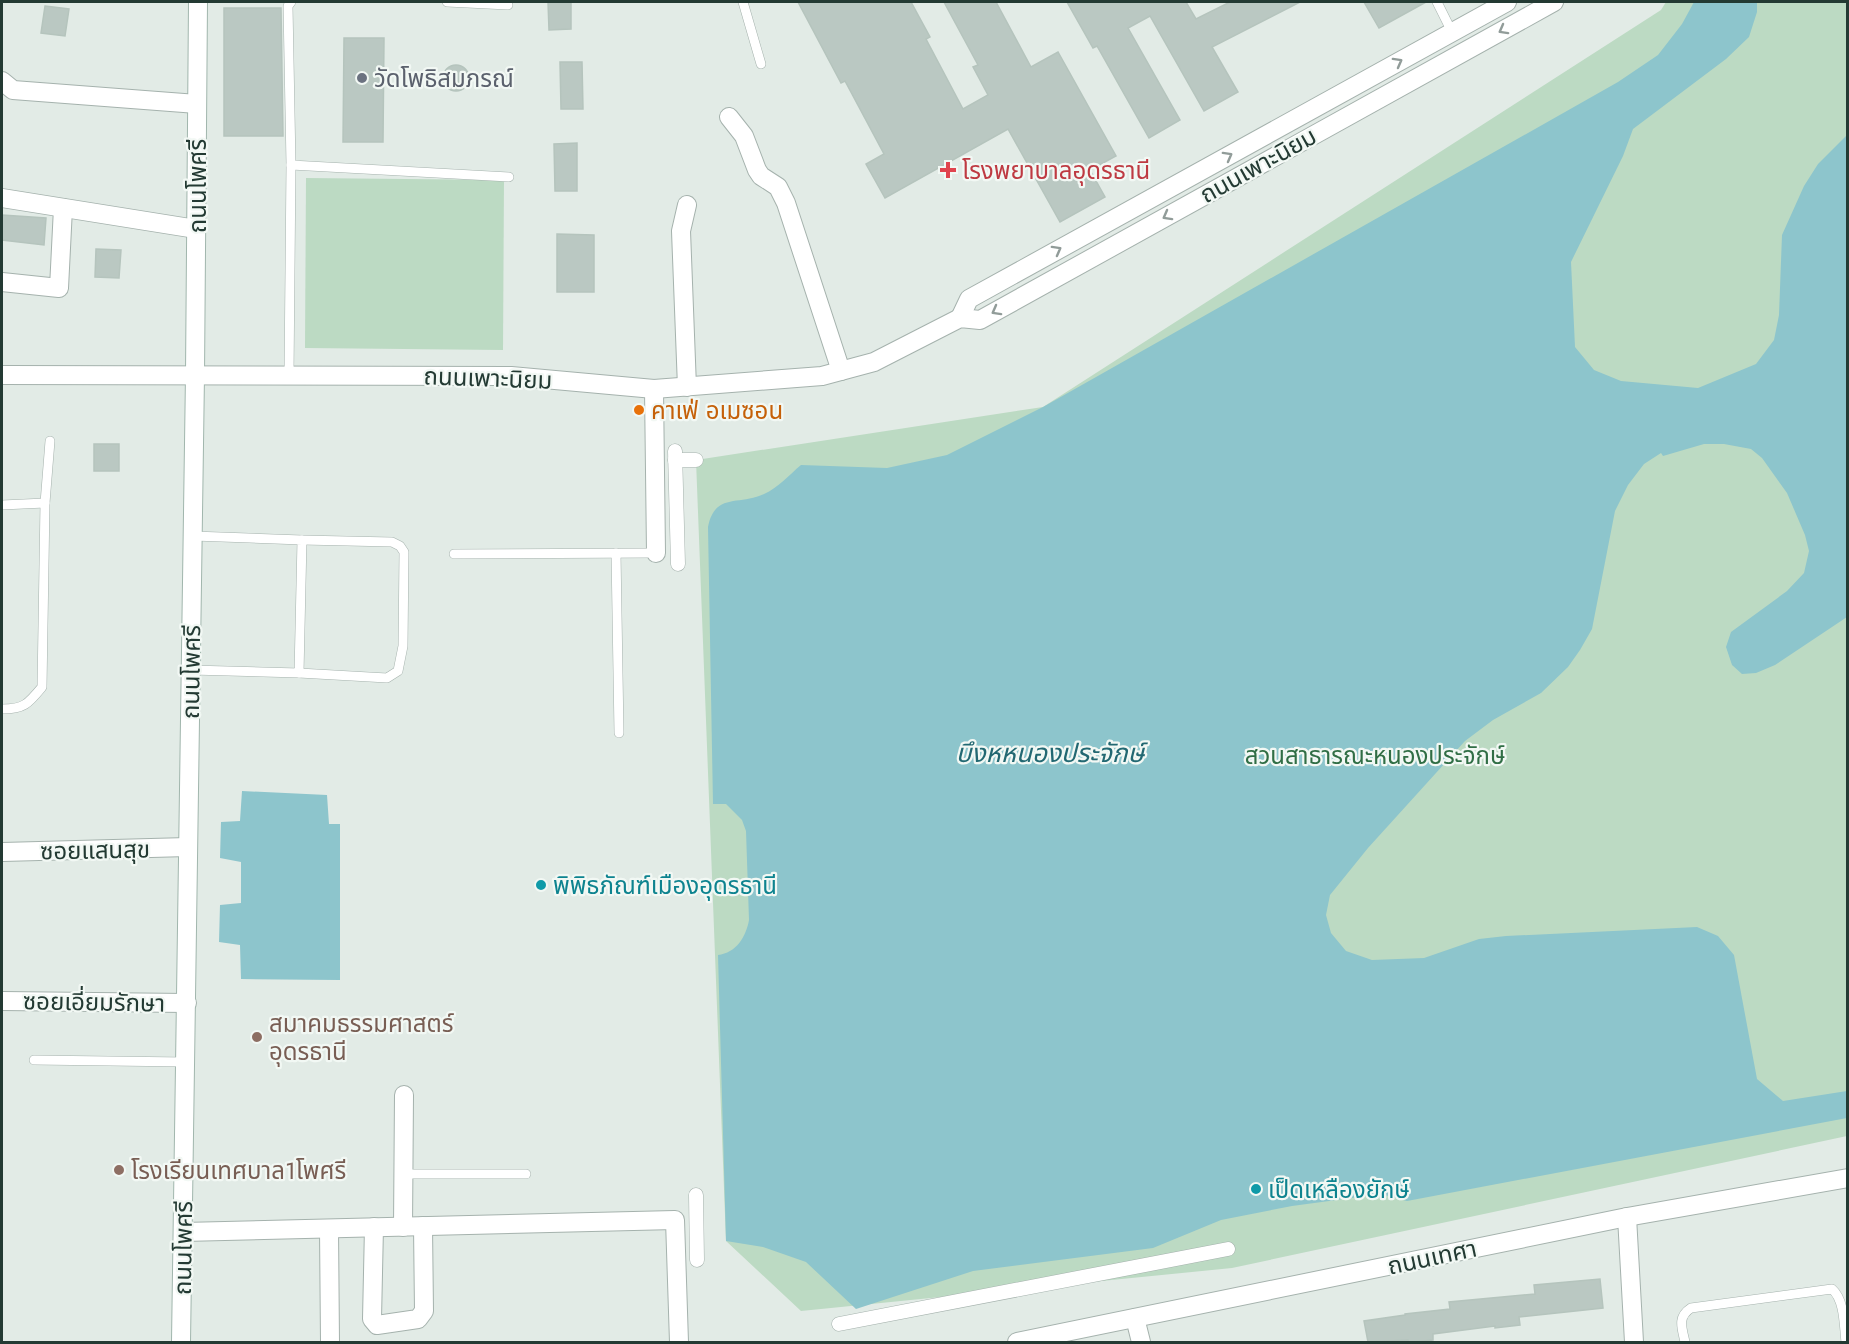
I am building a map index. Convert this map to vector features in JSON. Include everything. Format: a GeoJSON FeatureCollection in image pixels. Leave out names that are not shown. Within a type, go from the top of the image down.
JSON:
{"type":"FeatureCollection","features":[{"type":"Feature","properties":{"kind":"street","name":"ถนนโพศรี"},"geometry":{"type":"LineString","coordinates":[[181,1342],[198,2]]}},
{"type":"Feature","properties":{"kind":"street","name":"ถนนเพาะนิยม"},"geometry":{"type":"LineString","coordinates":[[960,318],[969,299],[1507,2]]}},
{"type":"Feature","properties":{"kind":"street","name":"ถนนเพาะนิยม"},"geometry":{"type":"LineString","coordinates":[[2,375],[511,376],[654,389],[822,376],[874,362],[960,318],[980,320],[1554,2]]}},
{"type":"Feature","properties":{"kind":"street"},"geometry":{"type":"LineString","coordinates":[[2,81],[13,90],[197,104]]}},
{"type":"Feature","properties":{"kind":"street"},"geometry":{"type":"LineString","coordinates":[[729,117],[744,136],[757,170],[761,176],[778,187],[786,203],[841,371]]}},
{"type":"Feature","properties":{"kind":"street"},"geometry":{"type":"LineString","coordinates":[[2,198],[196,229]]}},
{"type":"Feature","properties":{"kind":"street"},"geometry":{"type":"LineString","coordinates":[[687,205],[681,231],[687,387]]}},
{"type":"Feature","properties":{"kind":"street"},"geometry":{"type":"LineString","coordinates":[[2,282],[59,288],[63,208]]}},
{"type":"Feature","properties":{"kind":"street"},"geometry":{"type":"LineString","coordinates":[[654,389],[656,554]]}},
{"type":"Feature","properties":{"kind":"street"},"geometry":{"type":"LineString","coordinates":[[678,564],[675,455],[696,460]]}},
{"type":"Feature","properties":{"kind":"street","name":"ซอยแสนสุข"},"geometry":{"type":"LineString","coordinates":[[2,852],[188,847]]}},
{"type":"Feature","properties":{"kind":"street","name":"ซอยเอี่ยมรักษา"},"geometry":{"type":"LineString","coordinates":[[2,1001],[187,1003]]}},
{"type":"Feature","properties":{"kind":"street"},"geometry":{"type":"LineString","coordinates":[[403,1227],[404,1095]]}},
{"type":"Feature","properties":{"kind":"street","name":"ถนนเทศา"},"geometry":{"type":"LineString","coordinates":[[1017,1342],[1627,1217],[1848,1178]]}},
{"type":"Feature","properties":{"kind":"street"},"geometry":{"type":"LineString","coordinates":[[696,1195],[697,1260]]}},
{"type":"Feature","properties":{"kind":"street"},"geometry":{"type":"LineString","coordinates":[[1627,1217],[1633,1342]]}},
{"type":"Feature","properties":{"kind":"street"},"geometry":{"type":"LineString","coordinates":[[183,1232],[675,1220],[679,1342]]}},
{"type":"Feature","properties":{"kind":"street"},"geometry":{"type":"LineString","coordinates":[[374,1227],[372,1319],[376,1324],[418,1320],[422,1316],[424,1311],[423,1226]]}},
{"type":"Feature","properties":{"kind":"street"},"geometry":{"type":"LineString","coordinates":[[329,1228],[330,1342]]}},
{"type":"Feature","properties":{"kind":"street"},"geometry":{"type":"LineString","coordinates":[[839,1324],[1228,1249]]}},
{"type":"Feature","properties":{"kind":"street"},"geometry":{"type":"LineString","coordinates":[[1136,1318],[1141,1342]]}},
{"type":"Feature","properties":{"kind":"lane"},"geometry":{"type":"LineString","coordinates":[[289,375],[291,165],[288,6],[291,2]]}},
{"type":"Feature","properties":{"kind":"lane"},"geometry":{"type":"LineString","coordinates":[[447,2],[508,5]]}},
{"type":"Feature","properties":{"kind":"lane"},"geometry":{"type":"LineString","coordinates":[[743,2],[761,64]]}},
{"type":"Feature","properties":{"kind":"lane"},"geometry":{"type":"LineString","coordinates":[[1437,2],[1452,32]]}},
{"type":"Feature","properties":{"kind":"lane"},"geometry":{"type":"LineString","coordinates":[[291,165],[509,177]]}},
{"type":"Feature","properties":{"kind":"lane"},"geometry":{"type":"LineString","coordinates":[[2,709],[15,709],[28,704],[42,687],[45,503],[50,441]]}},
{"type":"Feature","properties":{"kind":"lane"},"geometry":{"type":"LineString","coordinates":[[2,505],[45,503]]}},
{"type":"Feature","properties":{"kind":"lane"},"geometry":{"type":"LineString","coordinates":[[191,670],[387,678],[398,671],[403,646],[404,552],[400,546],[392,542],[193,536]]}},
{"type":"Feature","properties":{"kind":"lane"},"geometry":{"type":"LineString","coordinates":[[299,673],[302,540]]}},
{"type":"Feature","properties":{"kind":"lane"},"geometry":{"type":"LineString","coordinates":[[616,553],[619,733]]}},
{"type":"Feature","properties":{"kind":"lane"},"geometry":{"type":"LineString","coordinates":[[454,554],[656,554]]}},
{"type":"Feature","properties":{"kind":"lane"},"geometry":{"type":"LineString","coordinates":[[34,1060],[185,1062]]}},
{"type":"Feature","properties":{"kind":"lane"},"geometry":{"type":"LineString","coordinates":[[403,1174],[526,1174]]}},
{"type":"Feature","properties":{"kind":"lane"},"geometry":{"type":"LineString","coordinates":[[1685,1342],[1681,1320],[1685,1312],[1691,1308],[1832,1289],[1840,1300],[1846,1342]]}},
{"type":"Feature","properties":{"kind":"green space","name":"บึงหหนองประจักษ์"},"geometry":{"type":"Polygon","coordinates":[[[1666,2],[1847,2],[1847,1136],[1232,1268],[801,1311],[726,1241],[696,460],[1043,407],[1661,10],[1666,2]]]}},
{"type":"Feature","properties":{"kind":"green space"},"geometry":{"type":"Polygon","coordinates":[[[306,178],[504,180],[503,350],[305,348],[306,178]]]}},
{"type":"Feature","properties":{"kind":"water","name":"บึงหหนองประจักษ์"},"geometry":{"type":"Polygon","coordinates":[[[1694,2],[1757,2],[1757,12],[1749,37],[1726,59],[1633,129],[1623,156],[1571,262],[1575,347],[1594,370],[1621,381],[1698,388],[1756,364],[1774,340],[1779,315],[1782,235],[1804,186],[1818,164],[1847,135],[1847,617],[1775,665],[1756,673],[1742,674],[1732,665],[1726,647],[1731,632],[1787,591],[1804,573],[1809,551],[1805,535],[1787,493],[1762,458],[1751,449],[1724,444],[1704,444],[1663,456],[1661,453],[1644,464],[1628,485],[1615,511],[1592,629],[1568,667],[1541,693],[1493,720],[1465,741],[1368,848],[1330,895],[1326,915],[1331,933],[1346,951],[1372,960],[1424,958],[1479,939],[1506,936],[1697,927],[1718,936],[1734,955],[1757,1079],[1783,1101],[1847,1091],[1847,1118],[1407,1201],[1381,1194],[1292,1206],[1221,1220],[1153,1248],[973,1271],[856,1309],[806,1262],[763,1247],[726,1241],[718,955],[735,948],[749,920],[746,831],[742,820],[726,804],[713,804],[708,527],[716,509],[722,504],[755,497],[769,491],[801,465],[887,468],[947,455],[1043,407],[1618,82],[1658,55],[1682,24],[1694,2]]]}},
{"type":"Feature","properties":{"kind":"water"},"geometry":{"type":"Polygon","coordinates":[[[242,791],[327,795],[329,824],[340,824],[340,980],[241,979],[240,945],[219,942],[220,905],[241,903],[241,862],[220,858],[221,822],[240,821],[242,791]]]}},
{"type":"Feature","properties":{"kind":"building"},"geometry":{"type":"Polygon","coordinates":[[[548,2],[571,2],[571,29],[549,30],[548,2]]]}},
{"type":"Feature","properties":{"kind":"building"},"geometry":{"type":"Polygon","coordinates":[[[798,2],[911,2],[930,37],[926,39],[963,109],[988,95],[973,67],[978,65],[944,2],[996,2],[1031,67],[1058,52],[1116,156],[1090,170],[1105,197],[1060,222],[1008,129],[885,198],[866,164],[884,154],[845,81],[841,83],[798,2]]]}},
{"type":"Feature","properties":{"kind":"building"},"geometry":{"type":"Polygon","coordinates":[[[1067,2],[1186,2],[1196,19],[1230,2],[1300,2],[1212,47],[1238,92],[1204,111],[1150,16],[1128,28],[1180,120],[1149,138],[1097,46],[1093,48],[1067,2]]]}},
{"type":"Feature","properties":{"kind":"building"},"geometry":{"type":"Polygon","coordinates":[[[1364,2],[1426,2],[1379,28],[1364,2]]]}},
{"type":"Feature","properties":{"kind":"building"},"geometry":{"type":"Polygon","coordinates":[[[45,6],[69,9],[65,36],[41,33],[45,6]]]}},
{"type":"Feature","properties":{"kind":"building"},"geometry":{"type":"Polygon","coordinates":[[[224,8],[281,8],[283,136],[224,136],[224,8]]]}},
{"type":"Feature","properties":{"kind":"building"},"geometry":{"type":"Polygon","coordinates":[[[344,38],[384,38],[383,142],[343,142],[344,38]]]}},
{"type":"Feature","properties":{"kind":"building"},"geometry":{"type":"Polygon","coordinates":[[[560,62],[582,62],[583,109],[561,109],[560,62]]]}},
{"type":"Feature","properties":{"kind":"building"},"geometry":{"type":"Polygon","coordinates":[[[456,65],[465,69],[469,78],[465,87],[456,91],[447,87],[443,78],[447,69],[456,65]]]}},
{"type":"Feature","properties":{"kind":"building"},"geometry":{"type":"Polygon","coordinates":[[[577,143],[577,191],[555,191],[554,144],[577,143]]]}},
{"type":"Feature","properties":{"kind":"building"},"geometry":{"type":"Polygon","coordinates":[[[2,215],[46,218],[44,245],[2,240],[2,215]]]}},
{"type":"Feature","properties":{"kind":"building"},"geometry":{"type":"Polygon","coordinates":[[[557,234],[594,235],[594,292],[557,292],[557,234]]]}},
{"type":"Feature","properties":{"kind":"building"},"geometry":{"type":"Polygon","coordinates":[[[96,249],[121,250],[119,278],[95,277],[96,249]]]}},
{"type":"Feature","properties":{"kind":"building"},"geometry":{"type":"Polygon","coordinates":[[[94,444],[119,444],[119,471],[94,471],[94,444]]]}},
{"type":"Feature","properties":{"kind":"building"},"geometry":{"type":"Polygon","coordinates":[[[1600,1279],[1603,1308],[1519,1317],[1520,1325],[1433,1334],[1433,1340],[1368,1342],[1364,1321],[1450,1309],[1449,1302],[1535,1294],[1534,1285],[1600,1279]]]}},
{"type":"Feature","properties":{"kind":"place","name":"วัดโพธิสมภรณ์"},"geometry":{"type":"Point","coordinates":[362,78]}},
{"type":"Feature","properties":{"kind":"place","name":"โรงพยาบาลอุดรธานี"},"geometry":{"type":"Point","coordinates":[948,170]}},
{"type":"Feature","properties":{"kind":"place","name":"คาเฟ่ อเมซอน"},"geometry":{"type":"Point","coordinates":[639,410]}},
{"type":"Feature","properties":{"kind":"place","name":"พิพิธภัณฑ์เมืองอุดรธานี"},"geometry":{"type":"Point","coordinates":[541,885]}},
{"type":"Feature","properties":{"kind":"place","name":"สมาคมธรรมศาสตร์ อุดรธานี"},"geometry":{"type":"Point","coordinates":[257,1037]}},
{"type":"Feature","properties":{"kind":"place","name":"โรงเรียนเทศบาล1โพศรี"},"geometry":{"type":"Point","coordinates":[119,1170]}},
{"type":"Feature","properties":{"kind":"place","name":"เป็ดเหลืองยักษ์"},"geometry":{"type":"Point","coordinates":[1256,1189]}},
{"type":"Feature","properties":{"kind":"park label","name":"สวนสาธารณะหนองประจักษ์"},"geometry":{"type":"Point","coordinates":[1375,755]}}]}
